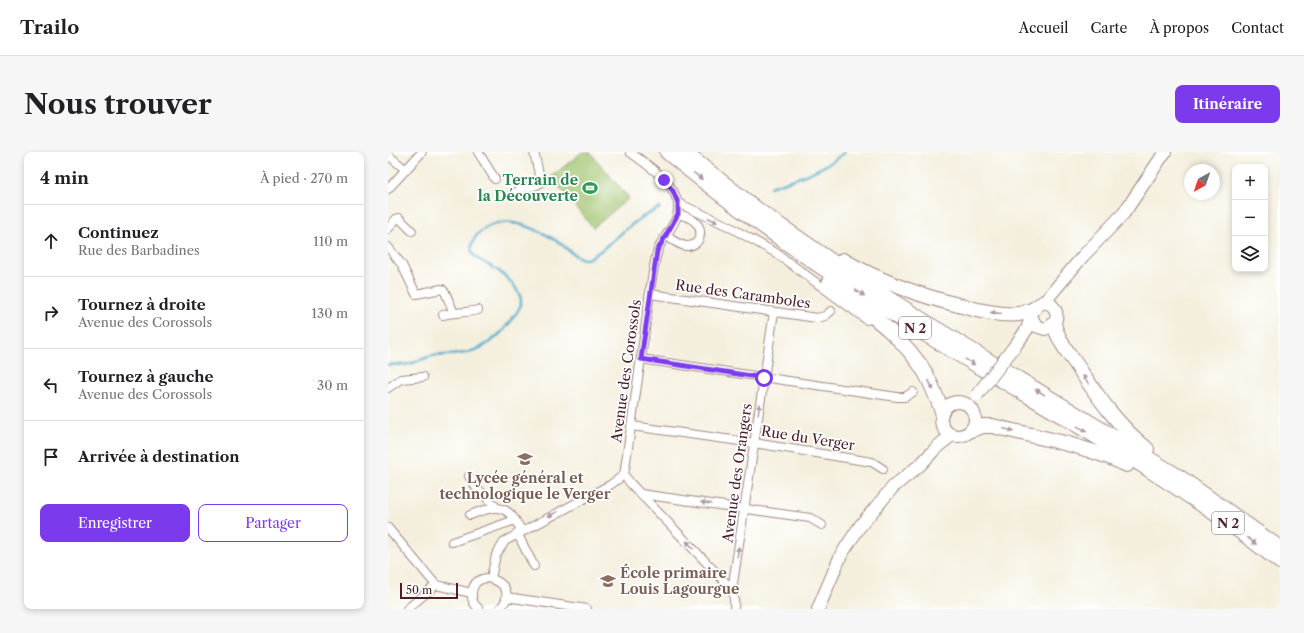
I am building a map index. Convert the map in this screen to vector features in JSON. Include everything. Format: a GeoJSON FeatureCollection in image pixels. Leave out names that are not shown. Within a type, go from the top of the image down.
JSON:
{"type":"FeatureCollection","features":[{"type":"Feature","properties":{"kind":"highway","name":"N 2"},"geometry":{"type":"LineString","coordinates":[[667,152],[756,220],[824,269],[925,334],[1178,482],[1222,519],[1280,562]]}},
{"type":"Feature","properties":{"kind":"highway","name":"N 2"},"geometry":{"type":"LineString","coordinates":[[684,152],[761,212],[868,286],[1280,548]]}},
{"type":"Feature","properties":{"kind":"highway"},"geometry":{"type":"LineString","coordinates":[[694,152],[805,235],[851,264],[875,276],[916,293],[984,312],[1021,314],[1035,310]]}},
{"type":"Feature","properties":{"kind":"highway"},"geometry":{"type":"LineString","coordinates":[[756,220],[792,254],[900,340],[917,361],[933,388],[942,411]]}},
{"type":"Feature","properties":{"kind":"highway"},"geometry":{"type":"LineString","coordinates":[[1051,322],[1064,348],[1114,418],[1178,482]]}},
{"type":"Feature","properties":{"kind":"highway"},"geometry":{"type":"LineString","coordinates":[[972,430],[983,426],[992,426],[1075,447],[1116,460],[1152,479],[1178,482]]}},
{"type":"Feature","properties":{"kind":"main road"},"geometry":{"type":"LineString","coordinates":[[969,407],[1022,336],[1035,310],[1047,299],[1082,256],[1124,213],[1165,152]]}},
{"type":"Feature","properties":{"kind":"main road"},"geometry":{"type":"LineString","coordinates":[[1022,336],[1051,322],[1067,276]]}},
{"type":"Feature","properties":{"kind":"main road"},"geometry":{"type":"LineString","coordinates":[[1035,310],[1049,304],[1054,307],[1051,322]]}},
{"type":"Feature","properties":{"kind":"main road"},"geometry":{"type":"LineString","coordinates":[[1035,310],[1034,324],[1051,322]]}},
{"type":"Feature","properties":{"kind":"main road"},"geometry":{"type":"LineString","coordinates":[[956,402],[969,407],[975,419],[972,430],[962,436],[948,433],[940,422],[942,411],[950,403],[956,402]]}},
{"type":"Feature","properties":{"kind":"main road"},"geometry":{"type":"LineString","coordinates":[[818,609],[841,555],[853,534],[893,487],[920,464],[938,446],[948,433]]}},
{"type":"Feature","properties":{"kind":"street"},"geometry":{"type":"LineString","coordinates":[[388,189],[422,152]]}},
{"type":"Feature","properties":{"kind":"street"},"geometry":{"type":"LineString","coordinates":[[478,152],[495,179]]}},
{"type":"Feature","properties":{"kind":"street"},"geometry":{"type":"LineString","coordinates":[[512,196],[522,188],[539,184],[540,178],[534,152]]}},
{"type":"Feature","properties":{"kind":"street","name":"Avenue des Corossols"},"geometry":{"type":"LineString","coordinates":[[624,476],[632,426],[638,371],[657,251],[667,236],[678,214],[678,203],[673,191],[664,180],[630,152]]}},
{"type":"Feature","properties":{"kind":"street"},"geometry":{"type":"LineString","coordinates":[[388,155],[406,170]]}},
{"type":"Feature","properties":{"kind":"street"},"geometry":{"type":"LineString","coordinates":[[678,203],[728,226],[776,253],[877,328],[917,361]]}},
{"type":"Feature","properties":{"kind":"street"},"geometry":{"type":"LineString","coordinates":[[667,236],[684,246],[691,246],[700,238],[700,228],[697,222],[678,214]]}},
{"type":"Feature","properties":{"kind":"street"},"geometry":{"type":"LineString","coordinates":[[388,229],[399,218],[412,231]]}},
{"type":"Feature","properties":{"kind":"street"},"geometry":{"type":"LineString","coordinates":[[388,247],[402,265],[416,294],[442,289],[445,292],[454,313]]}},
{"type":"Feature","properties":{"kind":"street","name":"Rue des Caramboles"},"geometry":{"type":"LineString","coordinates":[[650,294],[817,318],[825,316],[831,311]]}},
{"type":"Feature","properties":{"kind":"street"},"geometry":{"type":"LineString","coordinates":[[443,315],[478,310]]}},
{"type":"Feature","properties":{"kind":"street","name":"Avenue des Orangers"},"geometry":{"type":"LineString","coordinates":[[734,609],[735,597],[732,590],[774,312]]}},
{"type":"Feature","properties":{"kind":"street"},"geometry":{"type":"LineString","coordinates":[[641,359],[897,397],[905,397],[913,392]]}},
{"type":"Feature","properties":{"kind":"street"},"geometry":{"type":"LineString","coordinates":[[388,388],[401,379],[423,377]]}},
{"type":"Feature","properties":{"kind":"street","name":"Rue du Verger"},"geometry":{"type":"LineString","coordinates":[[632,426],[754,443],[872,462],[883,469]]}},
{"type":"Feature","properties":{"kind":"street"},"geometry":{"type":"LineString","coordinates":[[469,476],[476,487],[496,507]]}},
{"type":"Feature","properties":{"kind":"street"},"geometry":{"type":"LineString","coordinates":[[491,578],[496,555],[505,541],[624,476],[732,590]]}},
{"type":"Feature","properties":{"kind":"street"},"geometry":{"type":"LineString","coordinates":[[641,494],[810,518],[822,525]]}},
{"type":"Feature","properties":{"kind":"street"},"geometry":{"type":"LineString","coordinates":[[470,515],[488,508],[496,507],[509,511],[515,520],[534,566]]}},
{"type":"Feature","properties":{"kind":"street"},"geometry":{"type":"LineString","coordinates":[[452,542],[515,520]]}},
{"type":"Feature","properties":{"kind":"street"},"geometry":{"type":"LineString","coordinates":[[388,528],[436,585],[472,593]]}},
{"type":"Feature","properties":{"kind":"street"},"geometry":{"type":"LineString","coordinates":[[480,609],[474,603],[472,593],[476,583],[481,580],[491,578],[501,582],[506,592],[506,597],[499,609]]}},
{"type":"Feature","properties":{"kind":"street"},"geometry":{"type":"LineString","coordinates":[[407,609],[436,585]]}},
{"type":"Feature","properties":{"kind":"street"},"geometry":{"type":"LineString","coordinates":[[506,597],[554,606],[587,609]]}},
{"type":"Feature","properties":{"kind":"green space","name":"Terrain de la Découverte"},"geometry":{"type":"Polygon","coordinates":[[[582,152],[590,152],[629,198],[593,228],[551,177],[582,152]]]}},
{"type":"Feature","properties":{"kind":"waterway"},"geometry":{"type":"LineString","coordinates":[[770,187],[819,169],[845,152]]}},
{"type":"Feature","properties":{"kind":"waterway"},"geometry":{"type":"LineString","coordinates":[[388,365],[409,364],[432,356],[459,354],[484,346],[492,341],[504,329],[518,311],[521,304],[521,299],[512,283],[504,275],[479,260],[472,252],[475,237],[488,227],[498,223],[520,224],[541,232],[560,243],[578,257],[585,259],[595,255],[640,219],[660,208]]}},
{"type":"Feature","properties":{"kind":"place","name":"Terrain de la Découverte"},"geometry":{"type":"Point","coordinates":[590,188]}},
{"type":"Feature","properties":{"kind":"place","name":"Lycée général et technologique le Verger"},"geometry":{"type":"Point","coordinates":[525,459]}},
{"type":"Feature","properties":{"kind":"place","name":"École primaire Louis Lagourgue"},"geometry":{"type":"Point","coordinates":[608,581]}},
{"type":"Feature","properties":{"kind":"route"},"geometry":{"type":"LineString","coordinates":[[664,180],[673,191],[678,203],[678,214],[667,236],[657,251],[648,303],[641,359],[764,378]]}}]}
